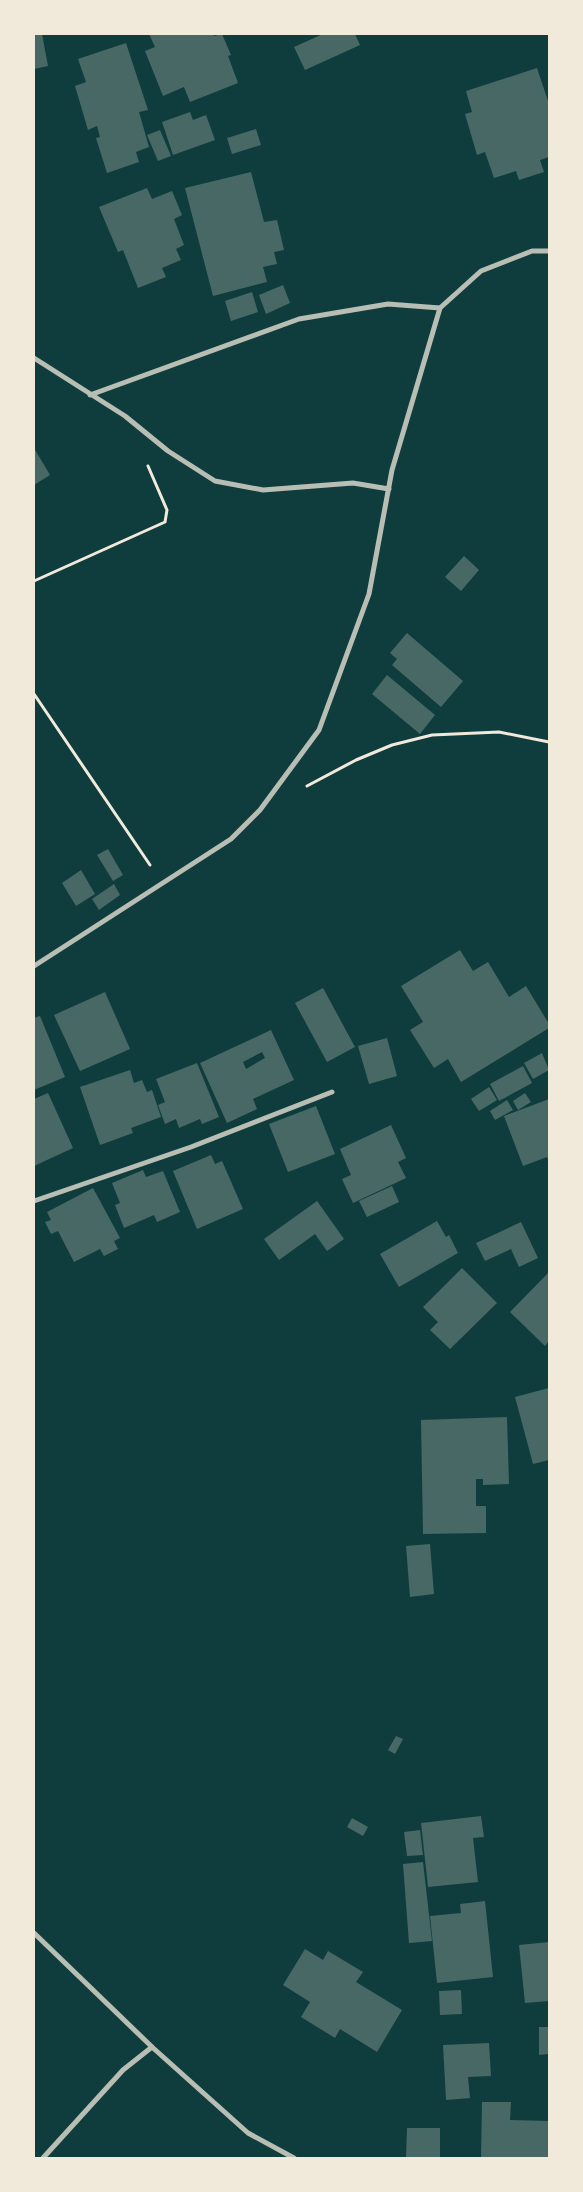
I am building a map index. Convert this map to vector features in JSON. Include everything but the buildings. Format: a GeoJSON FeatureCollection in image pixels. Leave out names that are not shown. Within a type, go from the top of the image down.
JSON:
{"type":"FeatureCollection","features":[{"type":"Feature","properties":{"kind":"street"},"geometry":{"type":"LineString","coordinates":[[34,966],[232,839],[260,810],[319,730],[369,594],[392,470],[440,308],[481,271],[532,251],[549,251]]}},
{"type":"Feature","properties":{"kind":"street"},"geometry":{"type":"LineString","coordinates":[[90,394],[299,319],[388,304],[440,308]]}},
{"type":"Feature","properties":{"kind":"street"},"geometry":{"type":"LineString","coordinates":[[34,358],[125,416],[168,451],[215,481],[264,490],[353,483],[389,489]]}},
{"type":"Feature","properties":{"kind":"street"},"geometry":{"type":"LineString","coordinates":[[34,1201],[191,1147],[332,1092]]}},
{"type":"Feature","properties":{"kind":"street"},"geometry":{"type":"LineString","coordinates":[[34,1933],[152,2047],[248,2133],[294,2158]]}},
{"type":"Feature","properties":{"kind":"street"},"geometry":{"type":"LineString","coordinates":[[43,2158],[123,2070],[152,2047]]}},
{"type":"Feature","properties":{"kind":"path"},"geometry":{"type":"LineString","coordinates":[[34,581],[165,522],[167,510],[145,459]]}},
{"type":"Feature","properties":{"kind":"path"},"geometry":{"type":"LineString","coordinates":[[34,694],[163,884]]}},
{"type":"Feature","properties":{"kind":"path"},"geometry":{"type":"LineString","coordinates":[[304,787],[356,760],[392,745],[432,735],[499,732],[549,742]]}}]}
